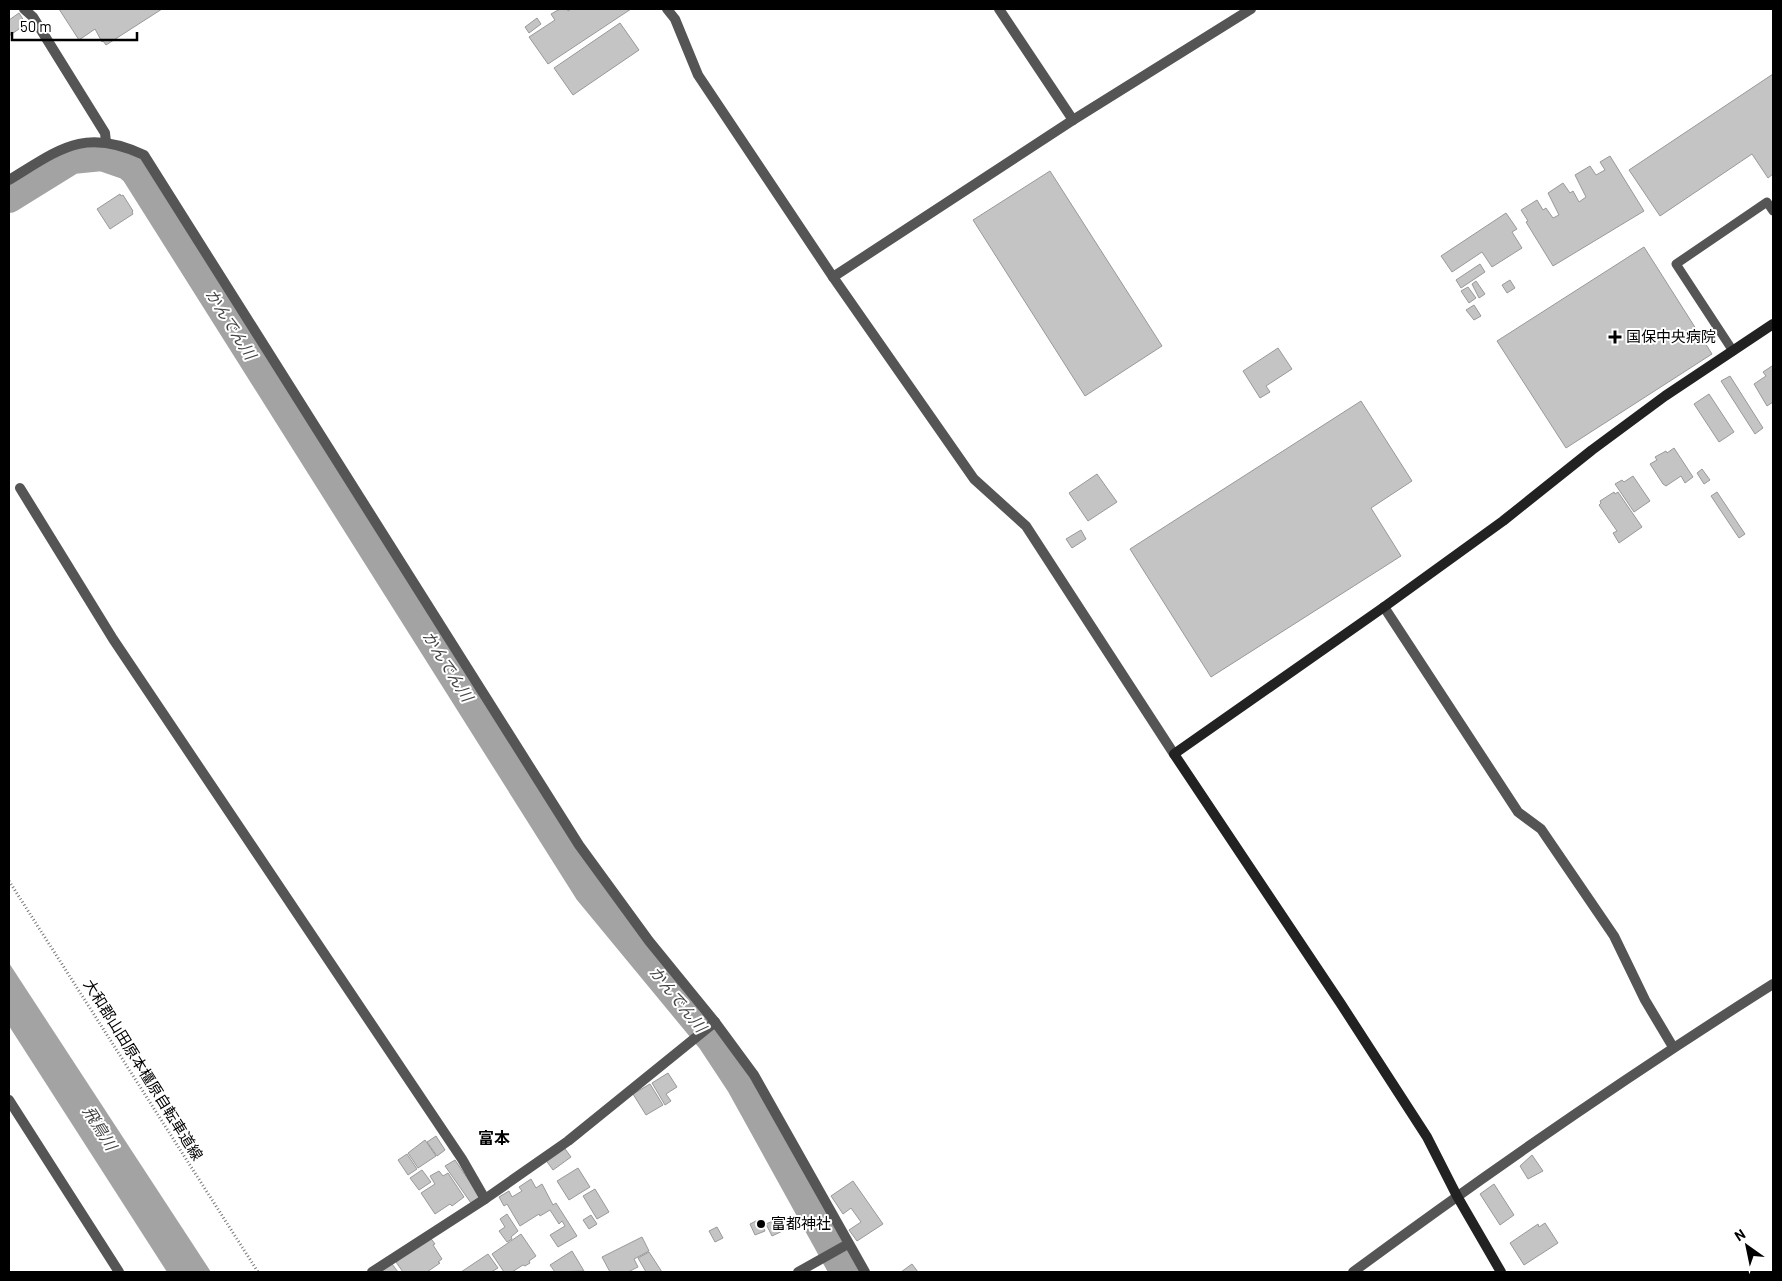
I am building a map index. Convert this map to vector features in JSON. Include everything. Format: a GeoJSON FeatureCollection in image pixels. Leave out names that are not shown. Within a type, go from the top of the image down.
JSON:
{"type":"FeatureCollection","features":[{"type":"Feature","properties":{"kind":"street"},"geometry":{"type":"LineString","coordinates":[[24,9],[33,16],[105,132],[106,142]]}},
{"type":"Feature","properties":{"kind":"street"},"geometry":{"type":"LineString","coordinates":[[667,9],[675,19],[698,75],[833,277],[974,479],[1026,526],[1427,1137],[1457,1196],[1501,1272]]}},
{"type":"Feature","properties":{"kind":"street"},"geometry":{"type":"LineString","coordinates":[[999,9],[1073,120]]}},
{"type":"Feature","properties":{"kind":"street"},"geometry":{"type":"LineString","coordinates":[[833,277],[1073,120],[1251,9]]}},
{"type":"Feature","properties":{"kind":"street"},"geometry":{"type":"LineString","coordinates":[[9,180],[55,152],[71,145],[85,142],[106,142],[130,148],[144,154],[579,845],[649,941],[715,1022],[754,1075],[865,1272]]}},
{"type":"Feature","properties":{"kind":"street"},"geometry":{"type":"LineString","coordinates":[[1174,754],[1503,521],[1592,450],[1665,396],[1773,324]]}},
{"type":"Feature","properties":{"kind":"street"},"geometry":{"type":"LineString","coordinates":[[20,488],[113,640],[462,1159],[485,1199]]}},
{"type":"Feature","properties":{"kind":"street"},"geometry":{"type":"LineString","coordinates":[[1384,607],[1518,812],[1541,829],[1614,936],[1645,1000],[1673,1047]]}},
{"type":"Feature","properties":{"kind":"street"},"geometry":{"type":"LineString","coordinates":[[1353,1272],[1457,1196],[1673,1047],[1773,984]]}},
{"type":"Feature","properties":{"kind":"street"},"geometry":{"type":"LineString","coordinates":[[372,1272],[485,1199],[568,1141],[715,1022]]}},
{"type":"Feature","properties":{"kind":"street"},"geometry":{"type":"LineString","coordinates":[[9,1100],[119,1272]]}},
{"type":"Feature","properties":{"kind":"street"},"geometry":{"type":"LineString","coordinates":[[798,1272],[848,1244]]}},
{"type":"Feature","properties":{"kind":"lane"},"geometry":{"type":"LineString","coordinates":[[1733,350],[1676,264],[1767,202],[1773,211]]}},
{"type":"Feature","properties":{"kind":"path","name":"大和郡山田原本橿原自転車道線"},"geometry":{"type":"LineString","coordinates":[[9,881],[258,1272]]}},
{"type":"Feature","properties":{"kind":"water","name":"飛鳥川"},"geometry":{"type":"Polygon","coordinates":[[[9,963],[211,1272],[167,1272],[9,1026],[9,963]]]}},
{"type":"Feature","properties":{"kind":"building"},"geometry":{"type":"Polygon","coordinates":[[[59,9],[162,9],[106,45],[102,42],[95,29],[79,40],[59,9]]]}},
{"type":"Feature","properties":{"kind":"building"},"geometry":{"type":"Polygon","coordinates":[[[560,9],[567,9],[568,11],[571,9],[631,9],[548,64],[529,37],[555,20],[551,14],[560,9]]]}},
{"type":"Feature","properties":{"kind":"building"},"geometry":{"type":"Polygon","coordinates":[[[19,13],[26,24],[9,36],[9,20],[19,13]]]}},
{"type":"Feature","properties":{"kind":"building"},"geometry":{"type":"Polygon","coordinates":[[[537,18],[541,24],[529,33],[525,27],[537,18]]]}},
{"type":"Feature","properties":{"kind":"building"},"geometry":{"type":"Polygon","coordinates":[[[620,23],[639,50],[573,95],[554,68],[620,23]]]}},
{"type":"Feature","properties":{"kind":"building"},"geometry":{"type":"Polygon","coordinates":[[[1773,74],[1773,174],[1768,178],[1752,154],[1660,216],[1629,170],[1773,74]]]}},
{"type":"Feature","properties":{"kind":"building"},"geometry":{"type":"Polygon","coordinates":[[[1610,156],[1644,211],[1553,266],[1526,222],[1528,221],[1521,210],[1537,200],[1543,210],[1546,208],[1553,218],[1559,215],[1548,193],[1563,183],[1570,193],[1573,191],[1579,202],[1586,197],[1575,175],[1590,166],[1596,175],[1605,170],[1600,162],[1610,156]]]}},
{"type":"Feature","properties":{"kind":"building"},"geometry":{"type":"Polygon","coordinates":[[[1050,171],[1162,346],[1085,396],[973,220],[1050,171]]]}},
{"type":"Feature","properties":{"kind":"building"},"geometry":{"type":"Polygon","coordinates":[[[120,194],[121,196],[123,195],[133,214],[110,229],[97,209],[120,194]]]}},
{"type":"Feature","properties":{"kind":"building"},"geometry":{"type":"Polygon","coordinates":[[[1506,213],[1517,229],[1512,232],[1522,248],[1492,267],[1482,252],[1452,272],[1441,256],[1506,213]]]}},
{"type":"Feature","properties":{"kind":"building"},"geometry":{"type":"Polygon","coordinates":[[[1644,247],[1712,354],[1566,448],[1497,341],[1644,247]]]}},
{"type":"Feature","properties":{"kind":"building"},"geometry":{"type":"Polygon","coordinates":[[[1480,264],[1485,272],[1461,288],[1456,280],[1480,264]]]}},
{"type":"Feature","properties":{"kind":"building"},"geometry":{"type":"Polygon","coordinates":[[[1510,280],[1515,288],[1507,293],[1502,285],[1510,280]]]}},
{"type":"Feature","properties":{"kind":"building"},"geometry":{"type":"Polygon","coordinates":[[[1476,281],[1485,294],[1479,298],[1472,284],[1476,281]]]}},
{"type":"Feature","properties":{"kind":"building"},"geometry":{"type":"Polygon","coordinates":[[[1468,287],[1476,298],[1469,303],[1461,291],[1468,287]]]}},
{"type":"Feature","properties":{"kind":"building"},"geometry":{"type":"Polygon","coordinates":[[[1474,305],[1481,316],[1474,320],[1466,310],[1474,305]]]}},
{"type":"Feature","properties":{"kind":"building"},"geometry":{"type":"Polygon","coordinates":[[[1278,348],[1292,369],[1266,386],[1270,392],[1260,398],[1243,371],[1278,348]]]}},
{"type":"Feature","properties":{"kind":"building"},"geometry":{"type":"Polygon","coordinates":[[[1772,366],[1773,402],[1767,406],[1754,384],[1766,376],[1763,372],[1772,366]]]}},
{"type":"Feature","properties":{"kind":"building"},"geometry":{"type":"Polygon","coordinates":[[[1730,376],[1763,428],[1755,434],[1721,381],[1730,376]]]}},
{"type":"Feature","properties":{"kind":"building"},"geometry":{"type":"Polygon","coordinates":[[[1709,394],[1734,432],[1719,442],[1694,404],[1709,394]]]}},
{"type":"Feature","properties":{"kind":"building"},"geometry":{"type":"Polygon","coordinates":[[[1361,401],[1412,481],[1371,508],[1401,556],[1211,677],[1130,549],[1361,401]]]}},
{"type":"Feature","properties":{"kind":"building"},"geometry":{"type":"Polygon","coordinates":[[[1674,448],[1693,477],[1685,483],[1681,476],[1666,486],[1650,464],[1657,460],[1655,457],[1666,451],[1667,453],[1674,448]]]}},
{"type":"Feature","properties":{"kind":"building"},"geometry":{"type":"Polygon","coordinates":[[[1702,469],[1710,480],[1704,484],[1697,473],[1702,469]]]}},
{"type":"Feature","properties":{"kind":"building"},"geometry":{"type":"Polygon","coordinates":[[[1097,474],[1117,502],[1088,521],[1069,493],[1097,474]]]}},
{"type":"Feature","properties":{"kind":"building"},"geometry":{"type":"Polygon","coordinates":[[[1633,476],[1650,501],[1634,512],[1615,484],[1622,480],[1624,482],[1633,476]]]}},
{"type":"Feature","properties":{"kind":"building"},"geometry":{"type":"Polygon","coordinates":[[[1614,492],[1615,494],[1618,492],[1642,527],[1619,543],[1613,533],[1617,531],[1599,505],[1600,501],[1614,492]]]}},
{"type":"Feature","properties":{"kind":"building"},"geometry":{"type":"Polygon","coordinates":[[[1717,492],[1745,534],[1739,538],[1711,496],[1717,492]]]}},
{"type":"Feature","properties":{"kind":"building"},"geometry":{"type":"Polygon","coordinates":[[[1081,530],[1086,539],[1072,548],[1066,539],[1081,530]]]}},
{"type":"Feature","properties":{"kind":"building"},"geometry":{"type":"Polygon","coordinates":[[[668,1073],[677,1087],[666,1094],[671,1101],[665,1105],[652,1083],[668,1073]]]}},
{"type":"Feature","properties":{"kind":"building"},"geometry":{"type":"Polygon","coordinates":[[[650,1084],[663,1105],[646,1115],[633,1094],[650,1084]]]}},
{"type":"Feature","properties":{"kind":"building"},"geometry":{"type":"Polygon","coordinates":[[[436,1136],[445,1150],[437,1156],[427,1142],[436,1136]]]}},
{"type":"Feature","properties":{"kind":"building"},"geometry":{"type":"Polygon","coordinates":[[[425,1140],[436,1156],[418,1168],[408,1153],[425,1140]]]}},
{"type":"Feature","properties":{"kind":"building"},"geometry":{"type":"Polygon","coordinates":[[[563,1146],[571,1157],[553,1170],[545,1159],[563,1146]]]}},
{"type":"Feature","properties":{"kind":"building"},"geometry":{"type":"Polygon","coordinates":[[[407,1154],[417,1169],[408,1175],[398,1160],[407,1154]]]}},
{"type":"Feature","properties":{"kind":"building"},"geometry":{"type":"Polygon","coordinates":[[[1532,1155],[1543,1171],[1528,1179],[1520,1166],[1532,1155]]]}},
{"type":"Feature","properties":{"kind":"building"},"geometry":{"type":"Polygon","coordinates":[[[455,1160],[480,1197],[471,1203],[445,1166],[455,1160]]]}},
{"type":"Feature","properties":{"kind":"building"},"geometry":{"type":"Polygon","coordinates":[[[578,1168],[590,1187],[569,1200],[557,1181],[578,1168]]]}},
{"type":"Feature","properties":{"kind":"building"},"geometry":{"type":"Polygon","coordinates":[[[422,1170],[431,1182],[419,1190],[410,1178],[422,1170]]]}},
{"type":"Feature","properties":{"kind":"building"},"geometry":{"type":"Polygon","coordinates":[[[439,1171],[443,1176],[448,1173],[464,1197],[452,1206],[450,1204],[435,1214],[421,1193],[435,1184],[430,1176],[439,1171]]]}},
{"type":"Feature","properties":{"kind":"building"},"geometry":{"type":"Polygon","coordinates":[[[531,1179],[536,1188],[542,1184],[553,1205],[556,1203],[577,1236],[558,1247],[550,1235],[565,1226],[562,1221],[559,1224],[550,1210],[540,1216],[539,1214],[520,1226],[507,1204],[504,1206],[499,1197],[509,1191],[512,1197],[522,1191],[519,1187],[531,1179]]]}},
{"type":"Feature","properties":{"kind":"building"},"geometry":{"type":"Polygon","coordinates":[[[853,1181],[883,1224],[857,1241],[849,1230],[861,1222],[851,1208],[843,1214],[831,1196],[853,1181]]]}},
{"type":"Feature","properties":{"kind":"building"},"geometry":{"type":"Polygon","coordinates":[[[1494,1184],[1514,1215],[1500,1225],[1480,1194],[1494,1184]]]}},
{"type":"Feature","properties":{"kind":"building"},"geometry":{"type":"Polygon","coordinates":[[[595,1189],[609,1212],[597,1219],[583,1196],[595,1189]]]}},
{"type":"Feature","properties":{"kind":"building"},"geometry":{"type":"Polygon","coordinates":[[[507,1214],[518,1231],[507,1242],[499,1231],[505,1227],[500,1219],[507,1214]]]}},
{"type":"Feature","properties":{"kind":"building"},"geometry":{"type":"Polygon","coordinates":[[[591,1215],[597,1224],[589,1229],[583,1220],[591,1215]]]}},
{"type":"Feature","properties":{"kind":"building"},"geometry":{"type":"Polygon","coordinates":[[[784,1216],[789,1228],[772,1236],[766,1224],[784,1216]]]}},
{"type":"Feature","properties":{"kind":"building"},"geometry":{"type":"Polygon","coordinates":[[[760,1219],[765,1231],[755,1235],[750,1224],[760,1219]]]}},
{"type":"Feature","properties":{"kind":"building"},"geometry":{"type":"Polygon","coordinates":[[[1545,1223],[1558,1243],[1524,1265],[1510,1243],[1538,1224],[1539,1227],[1545,1223]]]}},
{"type":"Feature","properties":{"kind":"building"},"geometry":{"type":"Polygon","coordinates":[[[717,1227],[723,1238],[715,1242],[709,1231],[717,1227]]]}},
{"type":"Feature","properties":{"kind":"building"},"geometry":{"type":"Polygon","coordinates":[[[521,1234],[536,1256],[525,1266],[523,1265],[512,1272],[504,1272],[492,1254],[521,1234]]]}},
{"type":"Feature","properties":{"kind":"building"},"geometry":{"type":"Polygon","coordinates":[[[429,1236],[442,1259],[438,1262],[440,1263],[427,1272],[403,1272],[396,1262],[429,1236]]]}},
{"type":"Feature","properties":{"kind":"building"},"geometry":{"type":"Polygon","coordinates":[[[642,1237],[649,1251],[634,1259],[638,1267],[628,1272],[610,1272],[602,1257],[642,1237]]]}},
{"type":"Feature","properties":{"kind":"building"},"geometry":{"type":"Polygon","coordinates":[[[572,1251],[584,1271],[555,1272],[550,1265],[572,1251]]]}},
{"type":"Feature","properties":{"kind":"building"},"geometry":{"type":"Polygon","coordinates":[[[649,1252],[662,1272],[646,1272],[638,1258],[649,1252]]]}},
{"type":"Feature","properties":{"kind":"building"},"geometry":{"type":"Polygon","coordinates":[[[488,1254],[498,1268],[491,1272],[461,1272],[488,1254]]]}},
{"type":"Feature","properties":{"kind":"building"},"geometry":{"type":"Polygon","coordinates":[[[392,1264],[398,1272],[379,1272],[392,1264]]]}},
{"type":"Feature","properties":{"kind":"building"},"geometry":{"type":"Polygon","coordinates":[[[912,1264],[918,1272],[901,1272],[912,1264]]]}},
{"type":"Feature","properties":{"kind":"waterway","name":"かんでん川"},"geometry":{"type":"LineString","coordinates":[[9,198],[72,159],[102,156],[128,165],[135,171],[589,891],[712,1040],[741,1084],[845,1272]]}},
{"type":"Feature","properties":{"kind":"place","name":"国保中央病院"},"geometry":{"type":"Point","coordinates":[1615,337]}},
{"type":"Feature","properties":{"kind":"place","name":"富都神社"},"geometry":{"type":"Point","coordinates":[761,1224]}},
{"type":"Feature","properties":{"kind":"district","name":"富本"},"geometry":{"type":"Point","coordinates":[494,1138]}}]}
